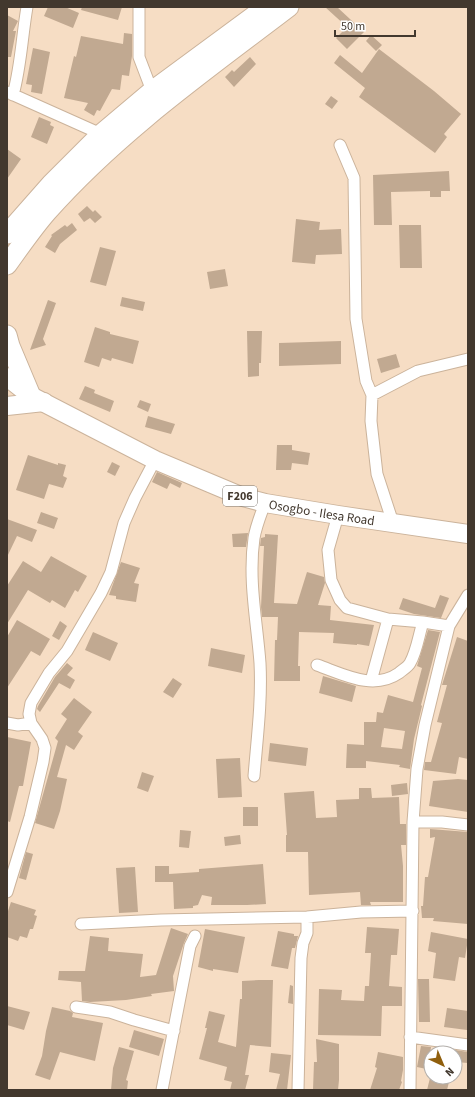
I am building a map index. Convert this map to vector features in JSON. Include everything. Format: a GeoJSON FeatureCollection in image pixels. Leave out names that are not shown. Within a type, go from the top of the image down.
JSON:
{"type":"FeatureCollection","features":[{"type":"Feature","properties":{"kind":"highway"},"geometry":{"type":"LineString","coordinates":[[7,234],[51,184],[101,134],[152,91],[266,7]]}},
{"type":"Feature","properties":{"kind":"highway"},"geometry":{"type":"LineString","coordinates":[[7,265],[47,212],[102,156],[161,104],[289,7]]}},
{"type":"Feature","properties":{"kind":"highway"},"geometry":{"type":"LineString","coordinates":[[7,335],[10,346],[37,399]]}},
{"type":"Feature","properties":{"kind":"main road","name":"Osogbo - Ilesa Road"},"geometry":{"type":"LineString","coordinates":[[7,377],[37,399],[155,460],[242,497],[265,503],[338,515],[468,534]]}},
{"type":"Feature","properties":{"kind":"main road","name":"Osogbo - Ilesa Road"},"geometry":{"type":"LineString","coordinates":[[7,393],[37,399]]}},
{"type":"Feature","properties":{"kind":"main road"},"geometry":{"type":"LineString","coordinates":[[7,406],[37,399]]}},
{"type":"Feature","properties":{"kind":"street"},"geometry":{"type":"LineString","coordinates":[[27,7],[18,76],[10,94],[101,134]]}},
{"type":"Feature","properties":{"kind":"street"},"geometry":{"type":"LineString","coordinates":[[140,7],[139,57],[152,91]]}},
{"type":"Feature","properties":{"kind":"street"},"geometry":{"type":"LineString","coordinates":[[340,145],[354,178],[356,319],[366,381],[372,395],[372,421],[377,474],[393,523]]}},
{"type":"Feature","properties":{"kind":"street"},"geometry":{"type":"LineString","coordinates":[[372,395],[418,371],[468,359]]}},
{"type":"Feature","properties":{"kind":"street"},"geometry":{"type":"LineString","coordinates":[[7,892],[30,817],[45,748],[42,739],[31,723],[29,714],[31,703],[48,673],[67,651],[101,593],[111,572],[124,524],[135,498],[155,460]]}},
{"type":"Feature","properties":{"kind":"street"},"geometry":{"type":"LineString","coordinates":[[254,776],[260,702],[260,663],[253,594],[253,559],[254,538],[265,503]]}},
{"type":"Feature","properties":{"kind":"street"},"geometry":{"type":"LineString","coordinates":[[338,515],[328,550],[331,580],[337,593],[347,608],[388,619],[449,626]]}},
{"type":"Feature","properties":{"kind":"street"},"geometry":{"type":"LineString","coordinates":[[410,1090],[413,822],[416,775],[425,725],[449,626],[468,594]]}},
{"type":"Feature","properties":{"kind":"street"},"geometry":{"type":"LineString","coordinates":[[371,681],[388,619]]}},
{"type":"Feature","properties":{"kind":"street"},"geometry":{"type":"LineString","coordinates":[[317,665],[354,678],[371,681],[386,680],[402,671],[410,663],[415,652],[423,622]]}},
{"type":"Feature","properties":{"kind":"street"},"geometry":{"type":"LineString","coordinates":[[7,723],[31,723]]}},
{"type":"Feature","properties":{"kind":"street"},"geometry":{"type":"LineString","coordinates":[[413,822],[442,822],[468,825]]}},
{"type":"Feature","properties":{"kind":"street"},"geometry":{"type":"LineString","coordinates":[[81,924],[161,920],[307,917],[361,912],[413,911]]}},
{"type":"Feature","properties":{"kind":"street"},"geometry":{"type":"LineString","coordinates":[[298,1090],[301,958],[303,943],[307,933],[307,917]]}},
{"type":"Feature","properties":{"kind":"street"},"geometry":{"type":"LineString","coordinates":[[162,1090],[190,946],[195,936]]}},
{"type":"Feature","properties":{"kind":"street"},"geometry":{"type":"LineString","coordinates":[[76,1007],[110,1012],[174,1031]]}},
{"type":"Feature","properties":{"kind":"street"},"geometry":{"type":"LineString","coordinates":[[410,1037],[468,1045]]}},
{"type":"Feature","properties":{"kind":"building"},"geometry":{"type":"Polygon","coordinates":[[[48,7],[65,7],[79,13],[73,28],[44,16],[48,7]]]}},
{"type":"Feature","properties":{"kind":"building"},"geometry":{"type":"Polygon","coordinates":[[[82,7],[122,7],[118,20],[81,10],[82,7]]]}},
{"type":"Feature","properties":{"kind":"building"},"geometry":{"type":"Polygon","coordinates":[[[325,7],[337,7],[364,32],[347,49],[336,38],[347,27],[325,7]]]}},
{"type":"Feature","properties":{"kind":"building"},"geometry":{"type":"Polygon","coordinates":[[[7,15],[18,21],[13,31],[16,31],[11,57],[7,57],[7,15]]]}},
{"type":"Feature","properties":{"kind":"building"},"geometry":{"type":"Polygon","coordinates":[[[124,33],[132,34],[132,56],[129,76],[122,75],[120,90],[112,89],[100,111],[97,110],[94,116],[84,110],[88,103],[64,98],[74,56],[76,57],[81,36],[123,44],[124,33]]]}},
{"type":"Feature","properties":{"kind":"building"},"geometry":{"type":"Polygon","coordinates":[[[371,35],[382,45],[376,51],[366,41],[371,35]]]}},
{"type":"Feature","properties":{"kind":"building"},"geometry":{"type":"Polygon","coordinates":[[[33,48],[50,52],[42,94],[31,92],[32,85],[26,84],[33,48]]]}},
{"type":"Feature","properties":{"kind":"building"},"geometry":{"type":"Polygon","coordinates":[[[379,49],[434,91],[461,114],[444,134],[447,137],[435,153],[359,97],[365,88],[334,63],[340,55],[362,73],[379,49]]]}},
{"type":"Feature","properties":{"kind":"building"},"geometry":{"type":"Polygon","coordinates":[[[250,57],[256,64],[234,87],[225,77],[232,70],[234,72],[250,57]]]}},
{"type":"Feature","properties":{"kind":"building"},"geometry":{"type":"Polygon","coordinates":[[[331,96],[338,101],[332,109],[325,104],[331,96]]]}},
{"type":"Feature","properties":{"kind":"building"},"geometry":{"type":"Polygon","coordinates":[[[39,117],[51,122],[50,125],[54,127],[47,144],[31,137],[39,117]]]}},
{"type":"Feature","properties":{"kind":"building"},"geometry":{"type":"Polygon","coordinates":[[[7,149],[21,159],[7,179],[7,149]]]}},
{"type":"Feature","properties":{"kind":"building"},"geometry":{"type":"Polygon","coordinates":[[[449,171],[450,191],[441,191],[441,197],[430,197],[430,191],[391,192],[392,225],[374,225],[373,175],[449,171]]]}},
{"type":"Feature","properties":{"kind":"building"},"geometry":{"type":"Polygon","coordinates":[[[87,206],[93,212],[95,210],[102,217],[95,223],[90,218],[84,222],[78,214],[87,206]]]}},
{"type":"Feature","properties":{"kind":"building"},"geometry":{"type":"Polygon","coordinates":[[[296,219],[320,222],[319,230],[341,229],[342,254],[316,255],[315,264],[292,262],[296,219]]]}},
{"type":"Feature","properties":{"kind":"building"},"geometry":{"type":"Polygon","coordinates":[[[72,223],[77,230],[60,244],[55,253],[45,247],[52,236],[51,235],[65,225],[67,227],[72,223]]]}},
{"type":"Feature","properties":{"kind":"building"},"geometry":{"type":"Polygon","coordinates":[[[399,225],[421,225],[422,268],[400,268],[399,225]]]}},
{"type":"Feature","properties":{"kind":"building"},"geometry":{"type":"Polygon","coordinates":[[[100,247],[116,251],[106,286],[90,282],[100,247]]]}},
{"type":"Feature","properties":{"kind":"building"},"geometry":{"type":"Polygon","coordinates":[[[225,269],[228,286],[210,289],[207,272],[225,269]]]}},
{"type":"Feature","properties":{"kind":"building"},"geometry":{"type":"Polygon","coordinates":[[[122,297],[145,302],[143,311],[120,306],[122,297]]]}},
{"type":"Feature","properties":{"kind":"building"},"geometry":{"type":"Polygon","coordinates":[[[48,300],[56,303],[43,339],[46,345],[30,350],[48,300]]]}},
{"type":"Feature","properties":{"kind":"building"},"geometry":{"type":"Polygon","coordinates":[[[95,327],[110,332],[110,334],[139,341],[133,364],[112,358],[111,361],[102,358],[99,367],[84,362],[95,327]]]}},
{"type":"Feature","properties":{"kind":"building"},"geometry":{"type":"Polygon","coordinates":[[[247,331],[262,331],[259,376],[248,377],[247,331]]]}},
{"type":"Feature","properties":{"kind":"building"},"geometry":{"type":"Polygon","coordinates":[[[341,341],[341,364],[279,366],[279,343],[341,341]]]}},
{"type":"Feature","properties":{"kind":"building"},"geometry":{"type":"Polygon","coordinates":[[[396,354],[400,367],[381,373],[377,359],[396,354]]]}},
{"type":"Feature","properties":{"kind":"building"},"geometry":{"type":"Polygon","coordinates":[[[85,386],[95,390],[94,393],[114,401],[110,412],[79,399],[85,386]]]}},
{"type":"Feature","properties":{"kind":"building"},"geometry":{"type":"Polygon","coordinates":[[[140,400],[151,404],[148,412],[137,407],[140,400]]]}},
{"type":"Feature","properties":{"kind":"building"},"geometry":{"type":"Polygon","coordinates":[[[148,416],[175,424],[171,434],[145,427],[148,416]]]}},
{"type":"Feature","properties":{"kind":"building"},"geometry":{"type":"Polygon","coordinates":[[[277,445],[292,445],[292,450],[310,453],[308,465],[292,463],[291,470],[276,470],[277,445]]]}},
{"type":"Feature","properties":{"kind":"building"},"geometry":{"type":"Polygon","coordinates":[[[28,455],[58,465],[58,463],[66,465],[63,476],[67,478],[63,488],[49,484],[44,499],[16,490],[28,455]]]}},
{"type":"Feature","properties":{"kind":"building"},"geometry":{"type":"Polygon","coordinates":[[[112,462],[120,466],[115,476],[107,472],[112,462]]]}},
{"type":"Feature","properties":{"kind":"building"},"geometry":{"type":"Polygon","coordinates":[[[157,472],[182,483],[180,488],[170,483],[167,489],[152,482],[157,472]]]}},
{"type":"Feature","properties":{"kind":"building"},"geometry":{"type":"Polygon","coordinates":[[[41,512],[58,518],[54,529],[37,523],[41,512]]]}},
{"type":"Feature","properties":{"kind":"building"},"geometry":{"type":"Polygon","coordinates":[[[7,519],[37,530],[32,542],[17,536],[7,557],[7,519]]]}},
{"type":"Feature","properties":{"kind":"building"},"geometry":{"type":"Polygon","coordinates":[[[248,533],[246,547],[233,547],[232,534],[248,533]]]}},
{"type":"Feature","properties":{"kind":"building"},"geometry":{"type":"Polygon","coordinates":[[[265,534],[278,535],[274,603],[297,604],[307,572],[324,577],[325,583],[318,605],[331,606],[330,620],[374,625],[369,646],[333,643],[334,633],[299,632],[298,666],[300,666],[300,681],[274,681],[275,640],[277,640],[278,617],[262,617],[261,607],[264,546],[260,546],[261,538],[265,537],[265,534]]]}},
{"type":"Feature","properties":{"kind":"building"},"geometry":{"type":"Polygon","coordinates":[[[51,556],[87,576],[78,592],[75,590],[65,608],[52,600],[50,603],[28,590],[7,624],[7,586],[23,561],[41,572],[51,556]]]}},
{"type":"Feature","properties":{"kind":"building"},"geometry":{"type":"Polygon","coordinates":[[[121,562],[140,568],[134,583],[139,584],[136,602],[116,599],[116,596],[109,595],[121,562]]]}},
{"type":"Feature","properties":{"kind":"building"},"geometry":{"type":"Polygon","coordinates":[[[440,595],[449,598],[441,618],[414,614],[399,609],[403,598],[435,608],[440,595]]]}},
{"type":"Feature","properties":{"kind":"building"},"geometry":{"type":"Polygon","coordinates":[[[17,620],[50,639],[40,656],[31,651],[7,688],[7,637],[17,620]]]}},
{"type":"Feature","properties":{"kind":"building"},"geometry":{"type":"Polygon","coordinates":[[[60,621],[67,626],[59,640],[52,636],[60,621]]]}},
{"type":"Feature","properties":{"kind":"building"},"geometry":{"type":"Polygon","coordinates":[[[428,630],[440,632],[421,705],[410,769],[399,767],[400,765],[366,761],[366,768],[346,768],[347,744],[364,745],[364,722],[376,722],[377,712],[383,713],[388,695],[413,702],[422,668],[417,666],[428,630]],[[384,728],[381,747],[402,749],[405,731],[384,728]]]}},
{"type":"Feature","properties":{"kind":"building"},"geometry":{"type":"Polygon","coordinates":[[[93,632],[118,643],[110,661],[85,650],[93,632]]]}},
{"type":"Feature","properties":{"kind":"building"},"geometry":{"type":"Polygon","coordinates":[[[457,637],[468,641],[468,759],[459,757],[456,774],[424,770],[425,762],[431,762],[442,723],[437,722],[447,685],[442,685],[457,637]]]}},
{"type":"Feature","properties":{"kind":"building"},"geometry":{"type":"Polygon","coordinates":[[[211,648],[245,655],[242,673],[208,666],[211,648]]]}},
{"type":"Feature","properties":{"kind":"building"},"geometry":{"type":"Polygon","coordinates":[[[67,663],[73,668],[67,675],[75,680],[70,689],[59,683],[40,712],[37,709],[38,706],[55,677],[67,663]]]}},
{"type":"Feature","properties":{"kind":"building"},"geometry":{"type":"Polygon","coordinates":[[[323,676],[356,686],[352,702],[319,693],[323,676]]]}},
{"type":"Feature","properties":{"kind":"building"},"geometry":{"type":"Polygon","coordinates":[[[173,678],[182,684],[173,698],[163,692],[173,678]]]}},
{"type":"Feature","properties":{"kind":"building"},"geometry":{"type":"Polygon","coordinates":[[[74,698],[92,712],[78,732],[83,736],[74,750],[66,745],[57,777],[67,779],[60,811],[54,829],[35,823],[58,741],[55,738],[67,719],[61,714],[74,698]]]}},
{"type":"Feature","properties":{"kind":"building"},"geometry":{"type":"Polygon","coordinates":[[[7,737],[31,742],[23,786],[19,786],[10,822],[7,821],[7,737]]]}},
{"type":"Feature","properties":{"kind":"building"},"geometry":{"type":"Polygon","coordinates":[[[270,743],[308,748],[306,766],[268,761],[270,743]]]}},
{"type":"Feature","properties":{"kind":"building"},"geometry":{"type":"Polygon","coordinates":[[[240,758],[242,797],[218,798],[216,759],[240,758]]]}},
{"type":"Feature","properties":{"kind":"building"},"geometry":{"type":"Polygon","coordinates":[[[142,772],[154,776],[148,792],[137,788],[142,772]]]}},
{"type":"Feature","properties":{"kind":"building"},"geometry":{"type":"Polygon","coordinates":[[[458,779],[468,780],[468,812],[429,806],[433,781],[458,779]]]}},
{"type":"Feature","properties":{"kind":"building"},"geometry":{"type":"Polygon","coordinates":[[[407,783],[408,794],[392,796],[391,785],[407,783]]]}},
{"type":"Feature","properties":{"kind":"building"},"geometry":{"type":"Polygon","coordinates":[[[359,788],[371,788],[372,798],[399,797],[400,824],[406,824],[406,845],[401,845],[403,866],[403,902],[370,902],[371,905],[361,905],[360,892],[309,895],[308,852],[286,852],[287,835],[284,793],[314,791],[316,818],[337,817],[336,800],[359,799],[359,788]]]}},
{"type":"Feature","properties":{"kind":"building"},"geometry":{"type":"Polygon","coordinates":[[[243,807],[258,807],[258,826],[243,826],[243,807]]]}},
{"type":"Feature","properties":{"kind":"building"},"geometry":{"type":"Polygon","coordinates":[[[430,829],[468,832],[468,924],[433,921],[434,918],[422,918],[421,906],[423,906],[425,877],[428,877],[435,837],[430,838],[430,829]]]}},
{"type":"Feature","properties":{"kind":"building"},"geometry":{"type":"Polygon","coordinates":[[[180,830],[191,831],[189,848],[179,847],[180,830]]]}},
{"type":"Feature","properties":{"kind":"building"},"geometry":{"type":"Polygon","coordinates":[[[240,835],[241,844],[225,846],[224,837],[240,835]]]}},
{"type":"Feature","properties":{"kind":"building"},"geometry":{"type":"Polygon","coordinates":[[[26,852],[33,854],[26,880],[19,878],[26,852]]]}},
{"type":"Feature","properties":{"kind":"building"},"geometry":{"type":"Polygon","coordinates":[[[263,864],[266,904],[211,905],[212,897],[202,895],[198,905],[193,906],[193,908],[174,909],[173,882],[155,882],[155,866],[169,866],[169,874],[199,872],[199,869],[263,864]]]}},
{"type":"Feature","properties":{"kind":"building"},"geometry":{"type":"Polygon","coordinates":[[[135,867],[138,912],[119,913],[116,868],[135,867]]]}},
{"type":"Feature","properties":{"kind":"building"},"geometry":{"type":"Polygon","coordinates":[[[11,902],[36,910],[34,915],[37,916],[33,929],[30,929],[27,938],[20,936],[18,941],[7,937],[7,914],[11,902]]]}},
{"type":"Feature","properties":{"kind":"building"},"geometry":{"type":"Polygon","coordinates":[[[367,927],[399,929],[397,955],[391,955],[389,986],[402,987],[402,1006],[382,1006],[381,1036],[318,1035],[319,989],[342,990],[341,1000],[364,1001],[365,986],[369,986],[371,953],[365,953],[367,927]]]}},
{"type":"Feature","properties":{"kind":"building"},"geometry":{"type":"Polygon","coordinates":[[[171,928],[188,934],[173,976],[174,991],[151,994],[152,996],[126,1000],[90,1002],[82,1001],[81,982],[58,980],[59,971],[85,971],[90,936],[109,938],[108,951],[143,954],[140,977],[156,975],[171,928]]]}},
{"type":"Feature","properties":{"kind":"building"},"geometry":{"type":"Polygon","coordinates":[[[205,929],[245,937],[238,973],[213,969],[213,971],[198,967],[205,929]]]}},
{"type":"Feature","properties":{"kind":"building"},"geometry":{"type":"Polygon","coordinates":[[[278,931],[298,936],[295,948],[292,948],[288,969],[271,966],[278,931]]]}},
{"type":"Feature","properties":{"kind":"building"},"geometry":{"type":"Polygon","coordinates":[[[431,932],[468,939],[465,958],[459,957],[455,981],[433,978],[436,953],[428,951],[431,932]]]}},
{"type":"Feature","properties":{"kind":"building"},"geometry":{"type":"Polygon","coordinates":[[[418,979],[429,979],[430,1022],[419,1022],[418,979]]]}},
{"type":"Feature","properties":{"kind":"building"},"geometry":{"type":"Polygon","coordinates":[[[273,980],[271,1047],[250,1045],[245,1075],[249,1075],[245,1090],[230,1090],[232,1082],[224,1080],[227,1067],[199,1059],[207,1028],[205,1028],[209,1011],[225,1015],[218,1042],[236,1047],[240,999],[242,999],[242,981],[273,980]]]}},
{"type":"Feature","properties":{"kind":"building"},"geometry":{"type":"Polygon","coordinates":[[[290,985],[293,986],[293,1004],[288,1003],[290,985]]]}},
{"type":"Feature","properties":{"kind":"building"},"geometry":{"type":"Polygon","coordinates":[[[7,1006],[30,1012],[24,1030],[7,1025],[7,1006]]]}},
{"type":"Feature","properties":{"kind":"building"},"geometry":{"type":"Polygon","coordinates":[[[52,1007],[70,1011],[73,1013],[72,1017],[103,1023],[95,1061],[60,1052],[50,1080],[35,1075],[42,1056],[52,1007]]]}},
{"type":"Feature","properties":{"kind":"building"},"geometry":{"type":"Polygon","coordinates":[[[447,1008],[468,1011],[467,1030],[444,1027],[447,1008]]]}},
{"type":"Feature","properties":{"kind":"building"},"geometry":{"type":"Polygon","coordinates":[[[134,1030],[164,1039],[159,1056],[129,1047],[134,1030]]]}},
{"type":"Feature","properties":{"kind":"building"},"geometry":{"type":"Polygon","coordinates":[[[316,1039],[339,1044],[338,1090],[313,1090],[314,1062],[317,1062],[316,1039]]]}},
{"type":"Feature","properties":{"kind":"building"},"geometry":{"type":"Polygon","coordinates":[[[421,1046],[423,1046],[423,1068],[417,1067],[421,1046]]]}},
{"type":"Feature","properties":{"kind":"building"},"geometry":{"type":"Polygon","coordinates":[[[119,1047],[134,1051],[126,1080],[128,1081],[127,1090],[111,1090],[113,1068],[119,1047]]]}},
{"type":"Feature","properties":{"kind":"building"},"geometry":{"type":"Polygon","coordinates":[[[463,1051],[468,1052],[468,1063],[463,1063],[463,1051]]]}},
{"type":"Feature","properties":{"kind":"building"},"geometry":{"type":"Polygon","coordinates":[[[378,1052],[403,1057],[402,1082],[399,1090],[370,1090],[377,1068],[375,1067],[378,1052]]]}},
{"type":"Feature","properties":{"kind":"building"},"geometry":{"type":"Polygon","coordinates":[[[271,1053],[291,1055],[287,1090],[276,1090],[280,1074],[269,1072],[271,1053]]]}},
{"type":"Feature","properties":{"kind":"building"},"geometry":{"type":"Polygon","coordinates":[[[428,1085],[448,1085],[447,1090],[427,1090],[428,1085]]]}}]}
